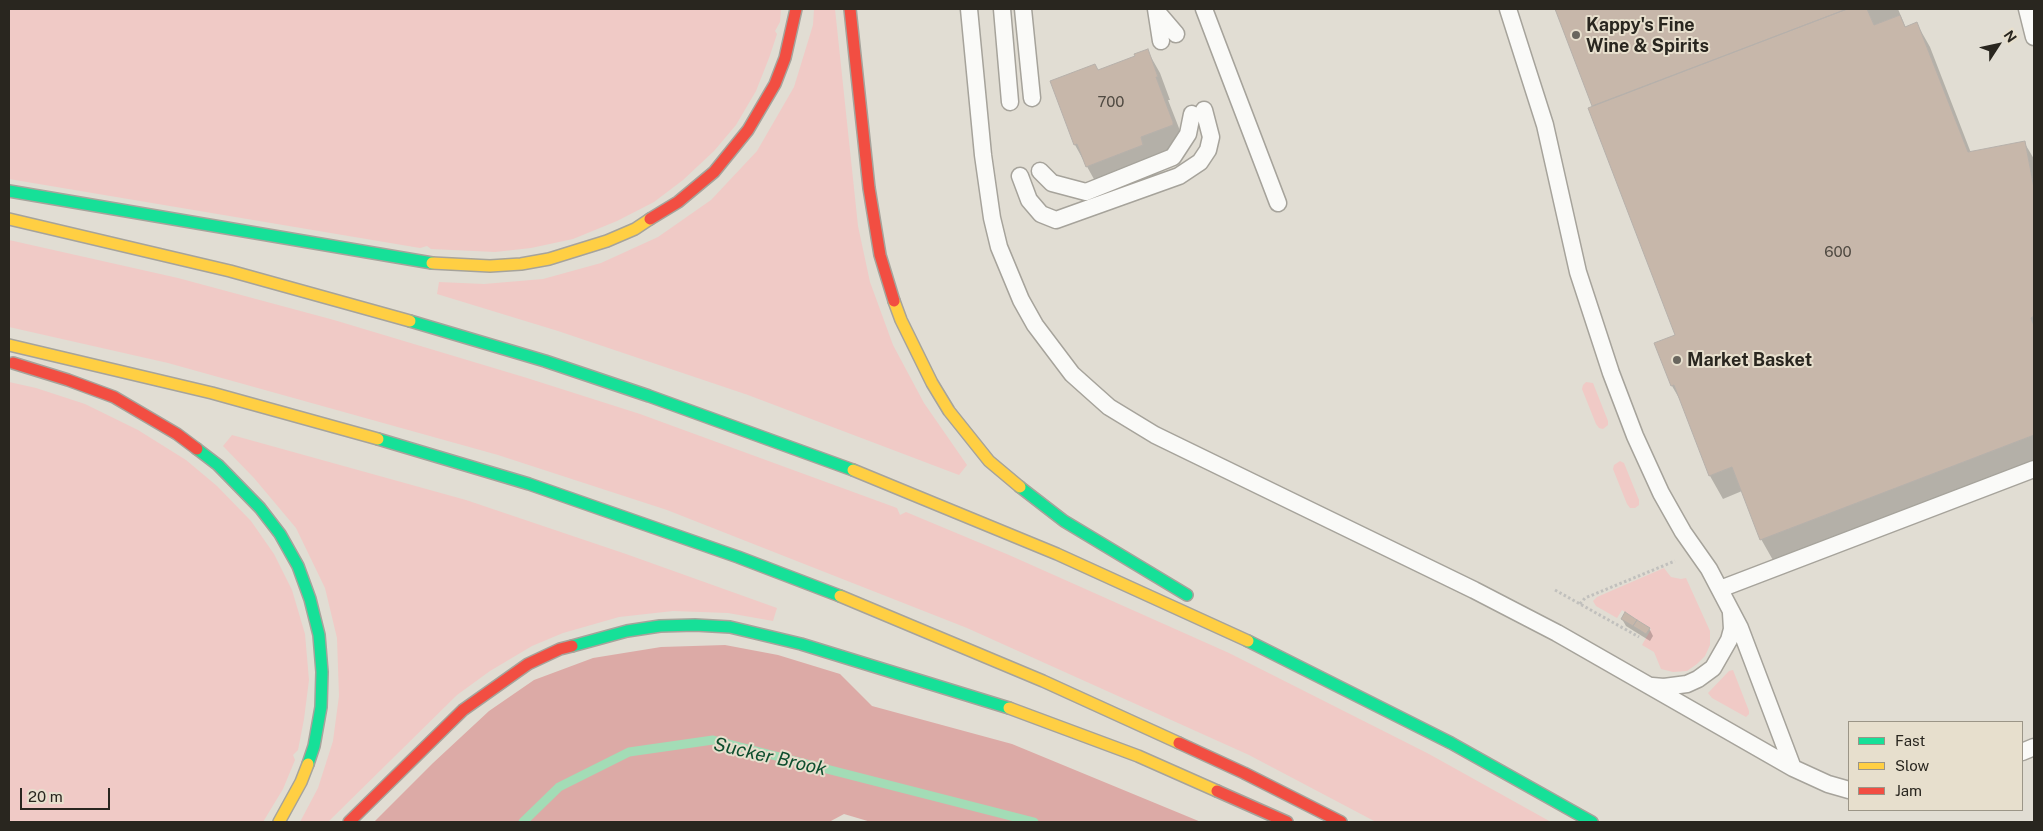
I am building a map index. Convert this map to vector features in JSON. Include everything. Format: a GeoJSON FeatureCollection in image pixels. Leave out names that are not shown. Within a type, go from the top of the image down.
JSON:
{"type":"FeatureCollection","features":[{"type":"Feature","properties":{"kind":"highway"},"geometry":{"type":"LineString","coordinates":[[9,191],[432,263],[490,266],[521,264],[549,259],[607,241],[635,229],[678,202],[714,172],[748,130],[771,91],[785,58],[796,9]]}},
{"type":"Feature","properties":{"kind":"highway"},"geometry":{"type":"LineString","coordinates":[[850,9],[869,188],[880,255],[889,288],[901,320],[932,383],[949,411],[968,436],[989,461],[1014,483],[1064,521],[1194,599]]}},
{"type":"Feature","properties":{"kind":"highway"},"geometry":{"type":"LineString","coordinates":[[9,219],[221,269],[325,296],[545,362],[658,400],[854,471],[1057,554],[1157,598],[1460,748],[1592,822]]}},
{"type":"Feature","properties":{"kind":"highway"},"geometry":{"type":"LineString","coordinates":[[9,345],[212,393],[423,451],[538,487],[738,557],[858,604],[1043,681],[1235,769],[1340,822]]}},
{"type":"Feature","properties":{"kind":"highway"},"geometry":{"type":"LineString","coordinates":[[9,362],[114,397],[158,421],[218,464],[260,508],[280,534],[298,566],[310,599],[319,635],[322,672],[321,707],[314,746],[301,782],[279,822]]}},
{"type":"Feature","properties":{"kind":"highway"},"geometry":{"type":"LineString","coordinates":[[1227,619],[1354,694]]}},
{"type":"Feature","properties":{"kind":"highway"},"geometry":{"type":"LineString","coordinates":[[349,822],[463,710],[528,664],[560,649],[611,635],[660,626],[695,625],[730,627],[774,637],[930,682],[1000,705],[1138,756],[1287,822]]}},
{"type":"Feature","properties":{"kind":"lane"},"geometry":{"type":"LineString","coordinates":[[969,9],[983,155],[992,218],[999,247],[1013,282],[1035,326],[1072,374],[1109,407],[1155,435],[1474,590],[1557,633],[1793,768],[1828,784],[1848,790]]}},
{"type":"Feature","properties":{"kind":"lane"},"geometry":{"type":"LineString","coordinates":[[1002,9],[1010,102]]}},
{"type":"Feature","properties":{"kind":"lane"},"geometry":{"type":"LineString","coordinates":[[1023,9],[1032,98]]}},
{"type":"Feature","properties":{"kind":"lane"},"geometry":{"type":"LineString","coordinates":[[1204,9],[1278,202]]}},
{"type":"Feature","properties":{"kind":"lane"},"geometry":{"type":"LineString","coordinates":[[1508,9],[1545,125],[1578,272],[1611,373],[1635,436],[1660,493],[1731,608],[1793,768]]}},
{"type":"Feature","properties":{"kind":"lane"},"geometry":{"type":"LineString","coordinates":[[2027,9],[2034,37]]}},
{"type":"Feature","properties":{"kind":"lane"},"geometry":{"type":"LineString","coordinates":[[1157,11],[1169,37]]}},
{"type":"Feature","properties":{"kind":"lane"},"geometry":{"type":"LineString","coordinates":[[1020,176],[1029,200],[1041,214],[1056,220],[1179,176],[1200,162],[1208,150],[1211,137],[1198,112],[1188,134],[1173,157],[1086,192],[1052,184],[1040,171]]}},
{"type":"Feature","properties":{"kind":"lane"},"geometry":{"type":"LineString","coordinates":[[1720,589],[2034,469]]}},
{"type":"Feature","properties":{"kind":"lane"},"geometry":{"type":"LineString","coordinates":[[1647,685],[1664,687],[1687,684],[1698,679],[1713,668],[1729,640],[1732,629],[1731,608]]}},
{"type":"Feature","properties":{"kind":"path"},"geometry":{"type":"LineString","coordinates":[[1580,604],[1585,598],[1664,564],[1678,561]]}},
{"type":"Feature","properties":{"kind":"path"},"geometry":{"type":"LineString","coordinates":[[1555,590],[1640,637]]}},
{"type":"Feature","properties":{"kind":"shaded area"},"geometry":{"type":"Polygon","coordinates":[[[9,9],[781,9],[780,22],[775,31],[777,34],[756,91],[736,125],[714,151],[683,180],[654,202],[617,221],[573,239],[531,248],[495,252],[431,249],[427,246],[420,248],[9,179],[9,9]]]}},
{"type":"Feature","properties":{"kind":"shaded area"},"geometry":{"type":"Polygon","coordinates":[[[814,9],[835,9],[858,226],[870,282],[893,345],[924,403],[967,465],[959,475],[748,395],[558,331],[437,294],[439,282],[484,284],[543,279],[601,263],[658,237],[711,200],[757,151],[794,87],[813,25],[814,9]]]}},
{"type":"Feature","properties":{"kind":"shaded area"},"geometry":{"type":"Polygon","coordinates":[[[9,240],[178,278],[334,320],[527,378],[640,414],[897,508],[900,515],[906,512],[1009,555],[1229,653],[1429,754],[1551,822],[1376,822],[1249,755],[967,628],[667,510],[498,455],[168,363],[9,327],[9,240]]]}},
{"type":"Feature","properties":{"kind":"shaded area"},"geometry":{"type":"Polygon","coordinates":[[[9,382],[36,388],[85,404],[138,430],[186,460],[217,486],[251,521],[274,554],[292,590],[305,634],[309,680],[298,750],[293,755],[295,760],[283,789],[263,822],[9,822],[9,382]]]}},
{"type":"Feature","properties":{"kind":"shaded area"},"geometry":{"type":"Polygon","coordinates":[[[1586,382],[1593,383],[1608,421],[1608,425],[1603,429],[1599,428],[1596,424],[1582,389],[1586,382]]]}},
{"type":"Feature","properties":{"kind":"shaded area"},"geometry":{"type":"Polygon","coordinates":[[[232,435],[466,500],[626,554],[777,608],[773,621],[728,613],[673,611],[619,617],[563,633],[532,646],[490,671],[457,695],[328,822],[300,822],[318,788],[333,741],[339,696],[337,638],[325,588],[296,528],[254,478],[223,446],[232,435]]]}},
{"type":"Feature","properties":{"kind":"shaded area"},"geometry":{"type":"Polygon","coordinates":[[[1620,461],[1624,463],[1639,500],[1639,505],[1635,508],[1630,508],[1627,504],[1613,469],[1614,465],[1620,461]]]}},
{"type":"Feature","properties":{"kind":"shaded area"},"geometry":{"type":"Polygon","coordinates":[[[1664,568],[1671,577],[1686,578],[1710,631],[1710,645],[1705,656],[1687,671],[1673,672],[1661,669],[1654,652],[1642,645],[1651,629],[1622,610],[1617,618],[1596,606],[1593,601],[1597,597],[1664,568]]]}},
{"type":"Feature","properties":{"kind":"shaded area"},"geometry":{"type":"Polygon","coordinates":[[[725,645],[778,655],[840,674],[872,706],[1012,744],[1201,822],[871,822],[844,814],[829,822],[374,822],[489,711],[534,680],[593,658],[661,647],[725,645]]]}},
{"type":"Feature","properties":{"kind":"shaded area"},"geometry":{"type":"Polygon","coordinates":[[[1733,670],[1749,711],[1746,717],[1712,698],[1708,693],[1729,671],[1733,670]]]}},
{"type":"Feature","properties":{"kind":"building"},"geometry":{"type":"Polygon","coordinates":[[[1555,9],[1847,9],[1592,106],[1555,9]]]}},
{"type":"Feature","properties":{"kind":"building"},"geometry":{"type":"Polygon","coordinates":[[[1847,9],[1867,9],[1874,25],[1900,15],[1905,27],[1917,22],[1968,152],[2025,141],[2034,188],[2034,316],[2031,318],[2034,326],[2034,435],[1760,540],[1732,467],[1709,476],[1674,385],[1671,386],[1654,343],[1675,335],[1588,108],[1847,9]]]}},
{"type":"Feature","properties":{"kind":"building"},"geometry":{"type":"Polygon","coordinates":[[[1148,49],[1173,125],[1141,137],[1143,145],[1086,167],[1077,144],[1074,145],[1050,81],[1095,64],[1098,70],[1148,49]]]}},
{"type":"Feature","properties":{"kind":"building"},"geometry":{"type":"Polygon","coordinates":[[[1625,612],[1637,620],[1633,626],[1621,619],[1625,612]]]}},
{"type":"Feature","properties":{"kind":"building"},"geometry":{"type":"Polygon","coordinates":[[[1637,620],[1650,628],[1646,634],[1633,626],[1637,620]]]}},
{"type":"Feature","properties":{"kind":"waterway","name":"Sucker Brook"},"geometry":{"type":"LineString","coordinates":[[523,822],[559,787],[629,752],[713,740],[1034,822]]}},
{"type":"Feature","properties":{"kind":"traffic: fast"},"geometry":{"type":"LineString","coordinates":[[9,191],[432,263]]}},
{"type":"Feature","properties":{"kind":"traffic: fast"},"geometry":{"type":"LineString","coordinates":[[410,321],[545,361],[649,396],[853,470]]}},
{"type":"Feature","properties":{"kind":"traffic: fast"},"geometry":{"type":"LineString","coordinates":[[378,439],[529,484],[738,557],[840,596]]}},
{"type":"Feature","properties":{"kind":"traffic: fast"},"geometry":{"type":"LineString","coordinates":[[197,449],[218,465],[260,508],[280,534],[298,566],[310,599],[319,635],[322,672],[321,707],[314,746],[308,764]]}},
{"type":"Feature","properties":{"kind":"traffic: fast"},"geometry":{"type":"LineString","coordinates":[[1020,487],[1064,521],[1187,595]]}},
{"type":"Feature","properties":{"kind":"traffic: fast"},"geometry":{"type":"LineString","coordinates":[[572,646],[627,631],[660,626],[730,627],[801,644],[1009,708]]}},
{"type":"Feature","properties":{"kind":"traffic: fast"},"geometry":{"type":"LineString","coordinates":[[1248,641],[1451,743],[1592,822]]}},
{"type":"Feature","properties":{"kind":"traffic: slow"},"geometry":{"type":"LineString","coordinates":[[9,219],[230,271],[410,321]]}},
{"type":"Feature","properties":{"kind":"traffic: slow"},"geometry":{"type":"LineString","coordinates":[[432,263],[490,266],[521,264],[549,259],[607,241],[635,229],[650,219]]}},
{"type":"Feature","properties":{"kind":"traffic: slow"},"geometry":{"type":"LineString","coordinates":[[894,301],[901,320],[932,383],[949,411],[989,461],[1020,487]]}},
{"type":"Feature","properties":{"kind":"traffic: slow"},"geometry":{"type":"LineString","coordinates":[[9,345],[212,393],[378,439]]}},
{"type":"Feature","properties":{"kind":"traffic: slow"},"geometry":{"type":"LineString","coordinates":[[853,470],[1057,554],[1248,641]]}},
{"type":"Feature","properties":{"kind":"traffic: slow"},"geometry":{"type":"LineString","coordinates":[[840,596],[1043,681],[1179,743]]}},
{"type":"Feature","properties":{"kind":"traffic: slow"},"geometry":{"type":"LineString","coordinates":[[1009,708],[1138,756],[1217,791]]}},
{"type":"Feature","properties":{"kind":"traffic: slow"},"geometry":{"type":"LineString","coordinates":[[279,822],[301,782],[308,764]]}},
{"type":"Feature","properties":{"kind":"traffic: jam"},"geometry":{"type":"LineString","coordinates":[[650,219],[678,202],[714,172],[748,130],[775,84],[785,58],[796,9]]}},
{"type":"Feature","properties":{"kind":"traffic: jam"},"geometry":{"type":"LineString","coordinates":[[850,9],[869,188],[880,255],[894,301]]}},
{"type":"Feature","properties":{"kind":"traffic: jam"},"geometry":{"type":"LineString","coordinates":[[13,363],[114,397],[177,434],[197,449]]}},
{"type":"Feature","properties":{"kind":"traffic: jam"},"geometry":{"type":"LineString","coordinates":[[349,822],[463,710],[528,664],[560,649],[572,646]]}},
{"type":"Feature","properties":{"kind":"traffic: jam"},"geometry":{"type":"LineString","coordinates":[[1179,743],[1244,773],[1341,822]]}},
{"type":"Feature","properties":{"kind":"traffic: jam"},"geometry":{"type":"LineString","coordinates":[[1217,791],[1287,822]]}},
{"type":"Feature","properties":{"kind":"place","name":"Kappy's Fine Wine & Spirits"},"geometry":{"type":"Point","coordinates":[1576,35]}},
{"type":"Feature","properties":{"kind":"place","name":"Market Basket"},"geometry":{"type":"Point","coordinates":[1677,360]}}]}
